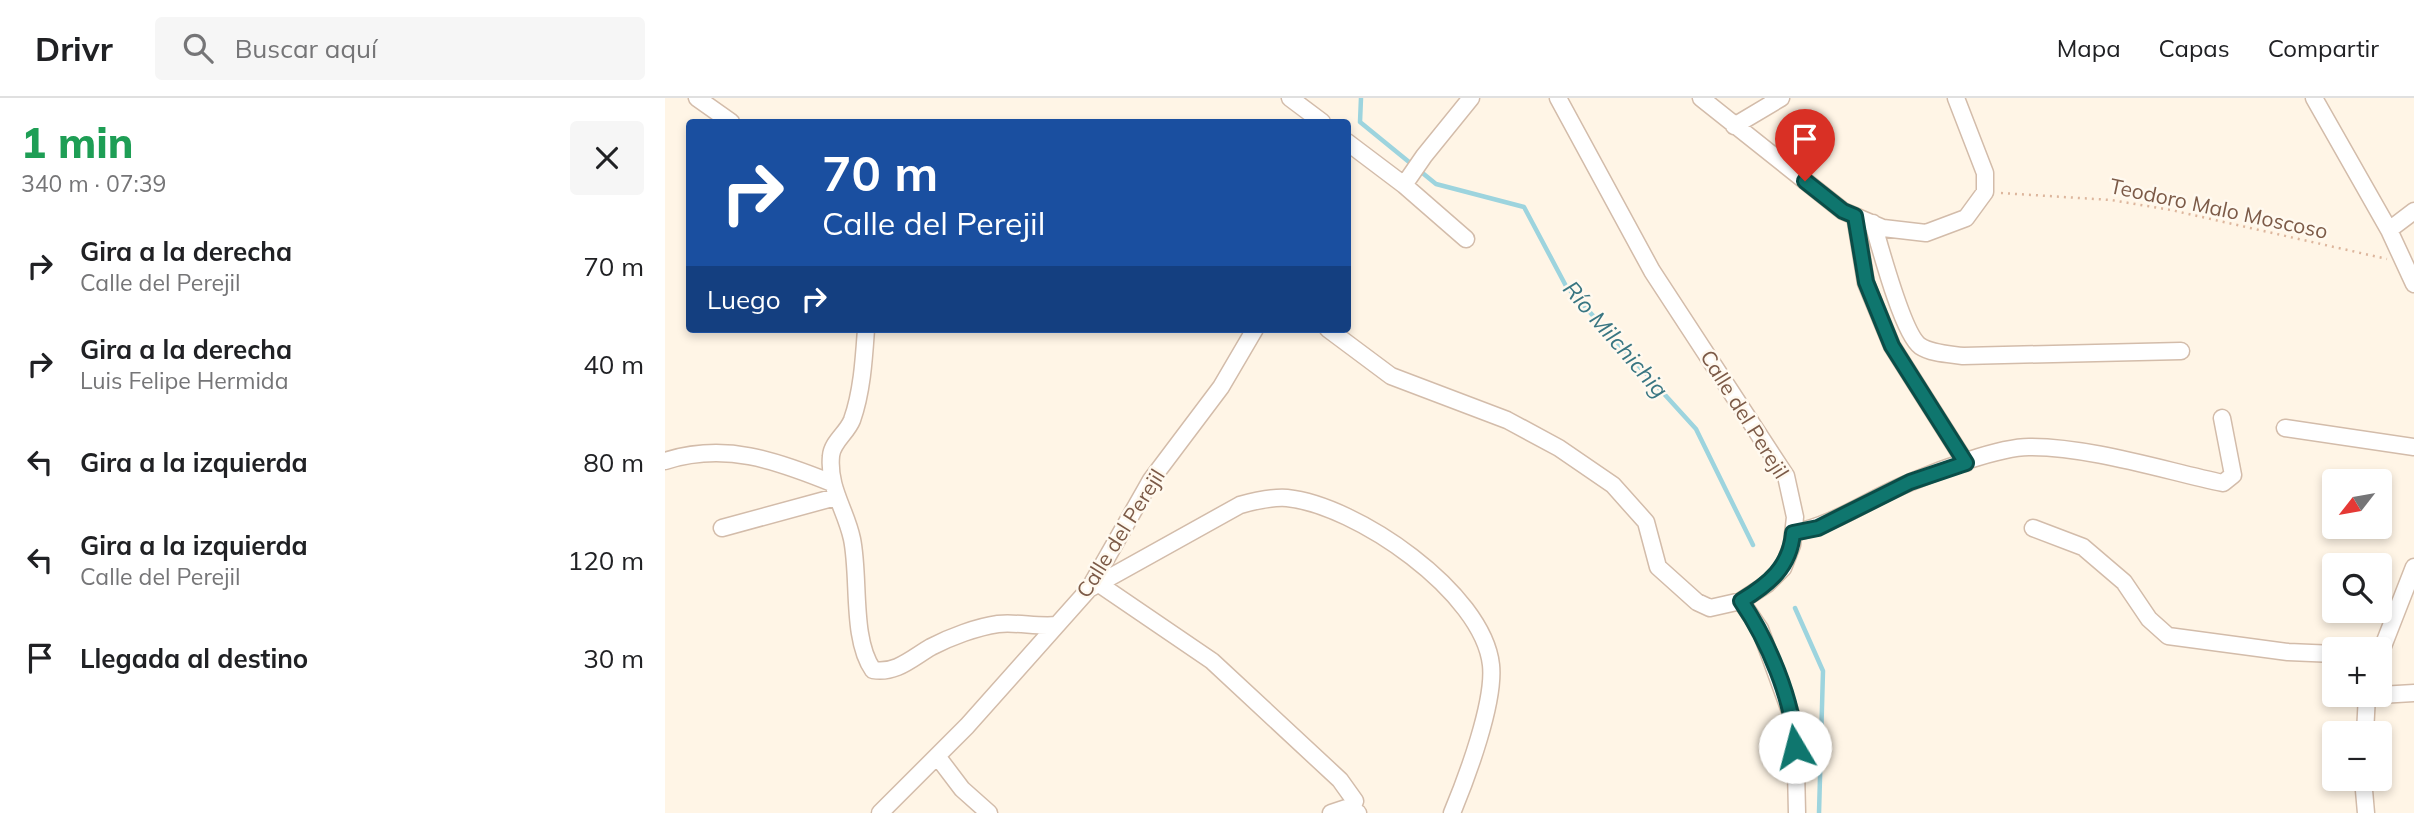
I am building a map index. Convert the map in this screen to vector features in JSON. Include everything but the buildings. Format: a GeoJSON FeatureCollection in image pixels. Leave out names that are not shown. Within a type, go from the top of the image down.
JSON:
{"type":"FeatureCollection","features":[{"type":"Feature","properties":{"kind":"street"},"geometry":{"type":"LineString","coordinates":[[697,98],[727,119]]}},
{"type":"Feature","properties":{"kind":"street"},"geometry":{"type":"LineString","coordinates":[[1290,98],[1318,119]]}},
{"type":"Feature","properties":{"kind":"street"},"geometry":{"type":"LineString","coordinates":[[1408,181],[1424,156],[1471,98]]}},
{"type":"Feature","properties":{"kind":"street","name":"Calle del Perejil"},"geometry":{"type":"LineString","coordinates":[[1333,333],[1391,376],[1507,420],[1559,448],[1613,485],[1646,522],[1658,567],[1684,594],[1710,608],[1741,601],[1767,584],[1783,568],[1793,533],[1793,497],[1786,476],[1652,271],[1558,98]]}},
{"type":"Feature","properties":{"kind":"street"},"geometry":{"type":"LineString","coordinates":[[1702,98],[1843,211],[1873,223],[1926,233],[1966,218],[1985,191],[1985,173],[1956,98]]}},
{"type":"Feature","properties":{"kind":"street"},"geometry":{"type":"LineString","coordinates":[[1734,126],[1770,102],[1781,98]]}},
{"type":"Feature","properties":{"kind":"street"},"geometry":{"type":"LineString","coordinates":[[2314,98],[2389,230],[2414,284]]}},
{"type":"Feature","properties":{"kind":"street"},"geometry":{"type":"LineString","coordinates":[[1351,145],[1408,181],[1466,239]]}},
{"type":"Feature","properties":{"kind":"street"},"geometry":{"type":"LineString","coordinates":[[2389,230],[2414,211]]}},
{"type":"Feature","properties":{"kind":"street"},"geometry":{"type":"LineString","coordinates":[[1855,216],[1866,282],[1892,346],[1966,463]]}},
{"type":"Feature","properties":{"kind":"street"},"geometry":{"type":"LineString","coordinates":[[1873,223],[1888,275],[1911,331],[1918,344],[1929,351],[1963,356],[2181,351]]}},
{"type":"Feature","properties":{"kind":"street"},"geometry":{"type":"LineString","coordinates":[[865,333],[856,407],[845,434],[831,453],[834,490],[851,536],[858,578],[863,657],[873,670],[886,672],[933,646],[997,624],[1034,628],[1057,625]]}},
{"type":"Feature","properties":{"kind":"street","name":"Calle del Perejil"},"geometry":{"type":"LineString","coordinates":[[880,813],[937,756],[1094,587],[1151,480],[1221,387],[1253,333]]}},
{"type":"Feature","properties":{"kind":"street"},"geometry":{"type":"LineString","coordinates":[[1793,533],[1818,528],[1910,482],[1966,463],[2027,447],[2097,456],[2223,483],[2229,481],[2233,475],[2222,418]]}},
{"type":"Feature","properties":{"kind":"street"},"geometry":{"type":"LineString","coordinates":[[2285,428],[2414,447]]}},
{"type":"Feature","properties":{"kind":"street"},"geometry":{"type":"LineString","coordinates":[[665,461],[684,455],[726,451],[798,469],[834,490]]}},
{"type":"Feature","properties":{"kind":"street"},"geometry":{"type":"LineString","coordinates":[[722,528],[834,490]]}},
{"type":"Feature","properties":{"kind":"street"},"geometry":{"type":"LineString","coordinates":[[1331,813],[1355,811],[1356,801],[1353,794],[1340,780],[1212,661],[1094,587],[1179,537],[1240,505],[1255,501],[1285,498],[1301,501],[1359,522],[1394,541],[1475,619],[1485,639],[1491,665],[1490,690],[1476,744],[1452,813]]}},
{"type":"Feature","properties":{"kind":"street"},"geometry":{"type":"LineString","coordinates":[[2033,528],[2083,547],[2124,582],[2149,619],[2168,636],[2288,652],[2322,653]]}},
{"type":"Feature","properties":{"kind":"street"},"geometry":{"type":"LineString","coordinates":[[2387,637],[2414,567]]}},
{"type":"Feature","properties":{"kind":"street"},"geometry":{"type":"LineString","coordinates":[[1741,601],[1760,629],[1795,725],[1797,813]]}},
{"type":"Feature","properties":{"kind":"street"},"geometry":{"type":"LineString","coordinates":[[2392,694],[2414,693]]}},
{"type":"Feature","properties":{"kind":"street"},"geometry":{"type":"LineString","coordinates":[[937,756],[962,789],[989,813]]}},
{"type":"Feature","properties":{"kind":"street"},"geometry":{"type":"LineString","coordinates":[[2364,791],[2366,813]]}},
{"type":"Feature","properties":{"kind":"path","name":"Teodoro Malo Moscoso"},"geometry":{"type":"LineString","coordinates":[[1985,191],[2111,200],[2171,210],[2404,262]]}},
{"type":"Feature","properties":{"kind":"waterway","name":"Río Milchichig"},"geometry":{"type":"LineString","coordinates":[[1361,98],[1360,122],[1436,184],[1524,207],[1566,286],[1696,429],[1753,545]]}},
{"type":"Feature","properties":{"kind":"waterway"},"geometry":{"type":"LineString","coordinates":[[1795,608],[1823,671],[1819,813]]}},
{"type":"Feature","properties":{"kind":"route"},"geometry":{"type":"LineString","coordinates":[[1795,747],[1795,725],[1760,629],[1741,601],[1767,584],[1783,568],[1792,545],[1793,533],[1818,528],[1910,482],[1966,463],[1892,346],[1866,282],[1855,216],[1843,211],[1805,181]]}}]}
